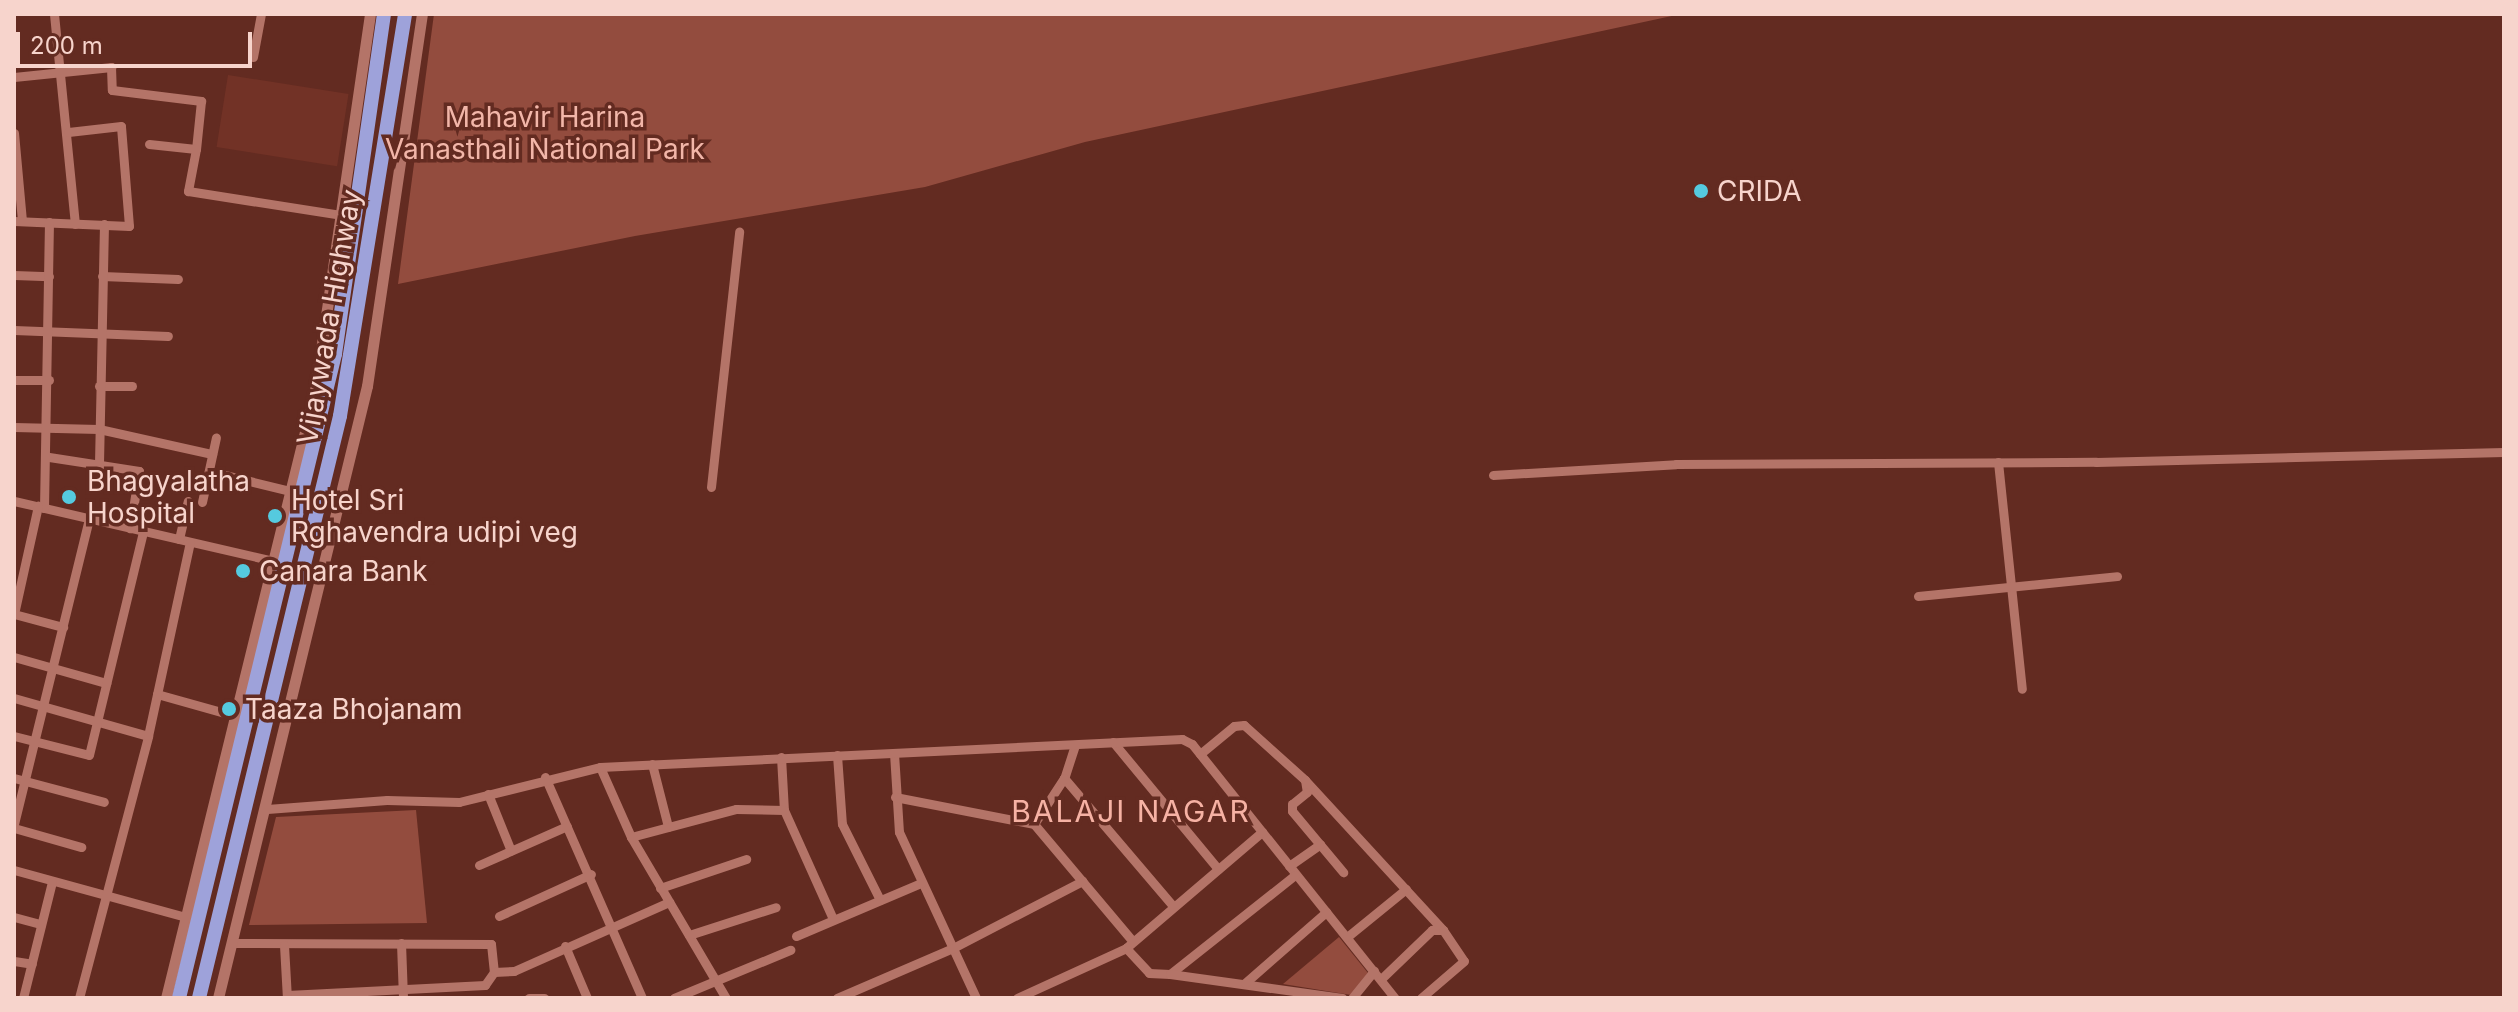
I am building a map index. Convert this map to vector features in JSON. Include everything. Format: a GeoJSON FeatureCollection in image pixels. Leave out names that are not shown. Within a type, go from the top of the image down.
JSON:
{"type":"FeatureCollection","features":[{"type":"Feature","properties":{"kind":"highway","name":"Vijaywada Highway"},"geometry":{"type":"LineString","coordinates":[[179,998],[332,369],[384,14]]}},
{"type":"Feature","properties":{"kind":"highway","name":"Vijaywada Highway"},"geometry":{"type":"LineString","coordinates":[[199,998],[344,401],[405,14]]}},
{"type":"Feature","properties":{"kind":"street"},"geometry":{"type":"LineString","coordinates":[[54,14],[75,224]]}},
{"type":"Feature","properties":{"kind":"street"},"geometry":{"type":"LineString","coordinates":[[253,57],[261,14]]}},
{"type":"Feature","properties":{"kind":"street"},"geometry":{"type":"LineString","coordinates":[[166,998],[315,391],[370,14]]}},
{"type":"Feature","properties":{"kind":"street"},"geometry":{"type":"LineString","coordinates":[[218,998],[267,809],[367,386],[422,14]]}},
{"type":"Feature","properties":{"kind":"street"},"geometry":{"type":"LineString","coordinates":[[14,77],[111,67],[112,90],[201,101],[188,191],[342,215]]}},
{"type":"Feature","properties":{"kind":"street"},"geometry":{"type":"LineString","coordinates":[[14,133],[18,221],[129,226],[121,126],[68,132]]}},
{"type":"Feature","properties":{"kind":"street"},"geometry":{"type":"LineString","coordinates":[[149,144],[196,149]]}},
{"type":"Feature","properties":{"kind":"street"},"geometry":{"type":"LineString","coordinates":[[49,222],[49,457],[41,507],[14,614],[63,627]]}},
{"type":"Feature","properties":{"kind":"street"},"geometry":{"type":"LineString","coordinates":[[99,463],[99,332],[104,224]]}},
{"type":"Feature","properties":{"kind":"street"},"geometry":{"type":"LineString","coordinates":[[711,487],[739,232]]}},
{"type":"Feature","properties":{"kind":"street"},"geometry":{"type":"LineString","coordinates":[[14,275],[49,276]]}},
{"type":"Feature","properties":{"kind":"street"},"geometry":{"type":"LineString","coordinates":[[102,276],[178,279]]}},
{"type":"Feature","properties":{"kind":"street"},"geometry":{"type":"LineString","coordinates":[[14,330],[168,336]]}},
{"type":"Feature","properties":{"kind":"street"},"geometry":{"type":"LineString","coordinates":[[14,380],[49,380]]}},
{"type":"Feature","properties":{"kind":"street"},"geometry":{"type":"LineString","coordinates":[[99,386],[132,386]]}},
{"type":"Feature","properties":{"kind":"street"},"geometry":{"type":"LineString","coordinates":[[14,427],[99,429],[212,454]]}},
{"type":"Feature","properties":{"kind":"street"},"geometry":{"type":"LineString","coordinates":[[202,502],[216,437]]}},
{"type":"Feature","properties":{"kind":"street"},"geometry":{"type":"LineString","coordinates":[[1493,475],[1676,464],[1998,462],[2504,452]]}},
{"type":"Feature","properties":{"kind":"street"},"geometry":{"type":"LineString","coordinates":[[49,457],[139,471],[130,528]]}},
{"type":"Feature","properties":{"kind":"street"},"geometry":{"type":"LineString","coordinates":[[1998,462],[2022,689]]}},
{"type":"Feature","properties":{"kind":"street"},"geometry":{"type":"LineString","coordinates":[[209,471],[290,491]]}},
{"type":"Feature","properties":{"kind":"street"},"geometry":{"type":"LineString","coordinates":[[14,501],[274,561]]}},
{"type":"Feature","properties":{"kind":"street"},"geometry":{"type":"LineString","coordinates":[[79,998],[148,736],[185,540],[188,501]]}},
{"type":"Feature","properties":{"kind":"street"},"geometry":{"type":"LineString","coordinates":[[81,847],[14,826],[89,518]]}},
{"type":"Feature","properties":{"kind":"street"},"geometry":{"type":"LineString","coordinates":[[14,736],[89,755],[143,531]]}},
{"type":"Feature","properties":{"kind":"street"},"geometry":{"type":"LineString","coordinates":[[1918,596],[2117,576]]}},
{"type":"Feature","properties":{"kind":"street"},"geometry":{"type":"LineString","coordinates":[[14,657],[106,683]]}},
{"type":"Feature","properties":{"kind":"street"},"geometry":{"type":"LineString","coordinates":[[157,694],[236,716]]}},
{"type":"Feature","properties":{"kind":"street"},"geometry":{"type":"LineString","coordinates":[[14,698],[148,736]]}},
{"type":"Feature","properties":{"kind":"street"},"geometry":{"type":"LineString","coordinates":[[1200,754],[1234,726],[1244,725],[1305,780],[1406,889],[1443,930],[1464,961],[1421,998]]}},
{"type":"Feature","properties":{"kind":"street"},"geometry":{"type":"LineString","coordinates":[[267,809],[387,800],[459,802],[545,777],[600,767],[1182,739],[1200,754],[1395,998]]}},
{"type":"Feature","properties":{"kind":"street"},"geometry":{"type":"LineString","coordinates":[[1113,742],[1218,869]]}},
{"type":"Feature","properties":{"kind":"street"},"geometry":{"type":"LineString","coordinates":[[1034,824],[1064,778],[1075,745]]}},
{"type":"Feature","properties":{"kind":"street"},"geometry":{"type":"LineString","coordinates":[[894,753],[899,832],[976,998]]}},
{"type":"Feature","properties":{"kind":"street"},"geometry":{"type":"LineString","coordinates":[[837,755],[842,824],[880,900]]}},
{"type":"Feature","properties":{"kind":"street"},"geometry":{"type":"LineString","coordinates":[[781,757],[784,810],[833,919]]}},
{"type":"Feature","properties":{"kind":"street"},"geometry":{"type":"LineString","coordinates":[[652,764],[668,827]]}},
{"type":"Feature","properties":{"kind":"street"},"geometry":{"type":"LineString","coordinates":[[600,767],[631,837],[726,998]]}},
{"type":"Feature","properties":{"kind":"street"},"geometry":{"type":"LineString","coordinates":[[545,777],[591,874],[642,998]]}},
{"type":"Feature","properties":{"kind":"street"},"geometry":{"type":"LineString","coordinates":[[14,778],[104,802]]}},
{"type":"Feature","properties":{"kind":"street"},"geometry":{"type":"LineString","coordinates":[[1064,778],[1172,905]]}},
{"type":"Feature","properties":{"kind":"street"},"geometry":{"type":"LineString","coordinates":[[1305,780],[1307,792],[1292,804],[1292,811],[1343,872]]}},
{"type":"Feature","properties":{"kind":"street"},"geometry":{"type":"LineString","coordinates":[[488,794],[511,851]]}},
{"type":"Feature","properties":{"kind":"street"},"geometry":{"type":"LineString","coordinates":[[895,797],[1034,824],[1082,881],[1149,973],[1245,983],[1342,998]]}},
{"type":"Feature","properties":{"kind":"street"},"geometry":{"type":"LineString","coordinates":[[631,837],[750,806],[784,810]]}},
{"type":"Feature","properties":{"kind":"street"},"geometry":{"type":"LineString","coordinates":[[479,865],[567,826]]}},
{"type":"Feature","properties":{"kind":"street"},"geometry":{"type":"LineString","coordinates":[[1017,998],[1128,943],[1262,832]]}},
{"type":"Feature","properties":{"kind":"street"},"geometry":{"type":"LineString","coordinates":[[1289,866],[1320,844]]}},
{"type":"Feature","properties":{"kind":"street"},"geometry":{"type":"LineString","coordinates":[[660,888],[746,859]]}},
{"type":"Feature","properties":{"kind":"street"},"geometry":{"type":"LineString","coordinates":[[14,870],[186,917]]}},
{"type":"Feature","properties":{"kind":"street"},"geometry":{"type":"LineString","coordinates":[[499,916],[591,874]]}},
{"type":"Feature","properties":{"kind":"street"},"geometry":{"type":"LineString","coordinates":[[1170,974],[1295,875]]}},
{"type":"Feature","properties":{"kind":"street"},"geometry":{"type":"LineString","coordinates":[[837,998],[951,949],[1082,881]]}},
{"type":"Feature","properties":{"kind":"street"},"geometry":{"type":"LineString","coordinates":[[23,998],[52,882]]}},
{"type":"Feature","properties":{"kind":"street"},"geometry":{"type":"LineString","coordinates":[[796,936],[921,883]]}},
{"type":"Feature","properties":{"kind":"street"},"geometry":{"type":"LineString","coordinates":[[1347,937],[1406,889]]}},
{"type":"Feature","properties":{"kind":"street"},"geometry":{"type":"LineString","coordinates":[[494,972],[514,971],[669,902]]}},
{"type":"Feature","properties":{"kind":"street"},"geometry":{"type":"LineString","coordinates":[[689,935],[776,907]]}},
{"type":"Feature","properties":{"kind":"street"},"geometry":{"type":"LineString","coordinates":[[1245,983],[1326,912]]}},
{"type":"Feature","properties":{"kind":"street"},"geometry":{"type":"LineString","coordinates":[[14,917],[41,924]]}},
{"type":"Feature","properties":{"kind":"street"},"geometry":{"type":"LineString","coordinates":[[1352,998],[1432,930],[1443,930]]}},
{"type":"Feature","properties":{"kind":"street"},"geometry":{"type":"LineString","coordinates":[[232,943],[491,944],[494,972],[485,985],[403,994],[287,997],[284,945]]}},
{"type":"Feature","properties":{"kind":"street"},"geometry":{"type":"LineString","coordinates":[[401,943],[403,994]]}},
{"type":"Feature","properties":{"kind":"street"},"geometry":{"type":"LineString","coordinates":[[565,946],[587,998]]}},
{"type":"Feature","properties":{"kind":"street"},"geometry":{"type":"LineString","coordinates":[[674,998],[717,983],[790,950]]}},
{"type":"Feature","properties":{"kind":"street"},"geometry":{"type":"LineString","coordinates":[[14,961],[32,964]]}},
{"type":"Feature","properties":{"kind":"street"},"geometry":{"type":"LineString","coordinates":[[529,998],[544,998]]}},
{"type":"Feature","properties":{"kind":"shaded area"},"geometry":{"type":"Polygon","coordinates":[[[228,75],[348,94],[337,166],[217,147],[228,75]]]}},
{"type":"Feature","properties":{"kind":"green space","name":"Mahavir Harina Vanasthali National Park"},"geometry":{"type":"Polygon","coordinates":[[[434,14],[1681,14],[1085,142],[925,187],[635,236],[398,284],[434,14]]]}},
{"type":"Feature","properties":{"kind":"green space"},"geometry":{"type":"Polygon","coordinates":[[[416,810],[427,923],[249,925],[276,817],[416,810]]]}},
{"type":"Feature","properties":{"kind":"green space"},"geometry":{"type":"Polygon","coordinates":[[[1339,937],[1368,973],[1351,995],[1283,984],[1339,937]]]}},
{"type":"Feature","properties":{"kind":"place","name":"CRIDA"},"geometry":{"type":"Point","coordinates":[1701,191]}},
{"type":"Feature","properties":{"kind":"place","name":"Bhagyalatha Hospital"},"geometry":{"type":"Point","coordinates":[69,497]}},
{"type":"Feature","properties":{"kind":"place","name":"Hotel Sri Rghavendra udipi veg"},"geometry":{"type":"Point","coordinates":[275,516]}},
{"type":"Feature","properties":{"kind":"place","name":"Canara Bank"},"geometry":{"type":"Point","coordinates":[243,571]}},
{"type":"Feature","properties":{"kind":"place","name":"Taaza Bhojanam"},"geometry":{"type":"Point","coordinates":[229,709]}},
{"type":"Feature","properties":{"kind":"district","name":"BALAJI NAGAR"},"geometry":{"type":"Point","coordinates":[1131,811]}}]}
